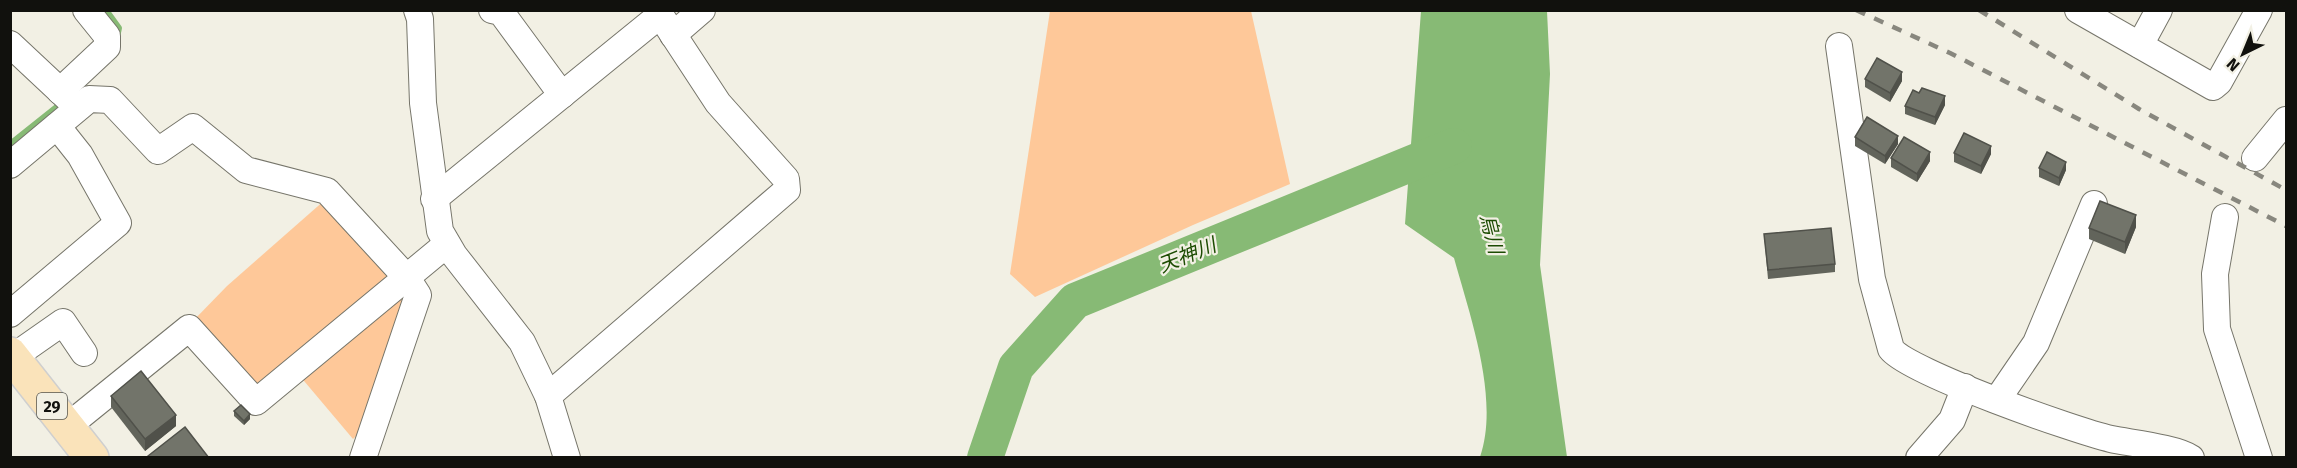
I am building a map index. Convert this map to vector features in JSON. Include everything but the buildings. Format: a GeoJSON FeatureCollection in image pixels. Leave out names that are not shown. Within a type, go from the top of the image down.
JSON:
{"type":"FeatureCollection","features":[{"type":"Feature","properties":{"kind":"main road","name":"29"},"geometry":{"type":"LineString","coordinates":[[12,356],[92,458]]}},
{"type":"Feature","properties":{"kind":"street"},"geometry":{"type":"LineString","coordinates":[[10,165],[57,126],[69,100],[106,47],[107,36],[86,10]]}},
{"type":"Feature","properties":{"kind":"street"},"geometry":{"type":"LineString","coordinates":[[417,10],[420,19],[423,104],[440,231],[447,244],[522,342],[548,396],[567,458]]}},
{"type":"Feature","properties":{"kind":"street"},"geometry":{"type":"LineString","coordinates":[[492,10],[501,12],[562,95]]}},
{"type":"Feature","properties":{"kind":"street"},"geometry":{"type":"LineString","coordinates":[[434,199],[562,95],[663,21],[702,10]]}},
{"type":"Feature","properties":{"kind":"street"},"geometry":{"type":"LineString","coordinates":[[2078,10],[2213,87],[2219,82],[2259,10]]}},
{"type":"Feature","properties":{"kind":"street"},"geometry":{"type":"LineString","coordinates":[[2140,45],[2159,10]]}},
{"type":"Feature","properties":{"kind":"street"},"geometry":{"type":"LineString","coordinates":[[548,396],[787,190],[786,179],[718,103],[704,78],[663,21]]}},
{"type":"Feature","properties":{"kind":"street"},"geometry":{"type":"LineString","coordinates":[[10,44],[69,100],[110,100],[158,151],[193,127],[246,170],[327,191],[406,279],[418,295],[363,458]]}},
{"type":"Feature","properties":{"kind":"street"},"geometry":{"type":"LineString","coordinates":[[1839,46],[1872,279],[1891,349],[1904,360],[1997,400],[2108,438],[2191,458]]}},
{"type":"Feature","properties":{"kind":"street"},"geometry":{"type":"LineString","coordinates":[[2255,158],[2286,120]]}},
{"type":"Feature","properties":{"kind":"street"},"geometry":{"type":"LineString","coordinates":[[10,314],[118,223],[80,155],[57,126]]}},
{"type":"Feature","properties":{"kind":"street"},"geometry":{"type":"LineString","coordinates":[[1997,400],[2036,343],[2094,204]]}},
{"type":"Feature","properties":{"kind":"street"},"geometry":{"type":"LineString","coordinates":[[2225,217],[2215,274],[2217,329],[2259,458]]}},
{"type":"Feature","properties":{"kind":"street"},"geometry":{"type":"LineString","coordinates":[[68,426],[189,328],[256,402],[447,244]]}},
{"type":"Feature","properties":{"kind":"street"},"geometry":{"type":"LineString","coordinates":[[12,356],[63,322],[84,352]]}},
{"type":"Feature","properties":{"kind":"street"},"geometry":{"type":"LineString","coordinates":[[1919,458],[1952,420],[1965,387]]}},
{"type":"Feature","properties":{"kind":"shaded area"},"geometry":{"type":"Polygon","coordinates":[[[1050,11],[1251,11],[1290,184],[1193,225],[1035,297],[1010,274],[1050,11]]]}},
{"type":"Feature","properties":{"kind":"shaded area"},"geometry":{"type":"Polygon","coordinates":[[[326,199],[396,279],[256,391],[192,322],[227,286],[326,199]]]}},
{"type":"Feature","properties":{"kind":"shaded area"},"geometry":{"type":"Polygon","coordinates":[[[403,287],[409,296],[367,426],[353,439],[299,375],[403,287]]]}},
{"type":"Feature","properties":{"kind":"water","name":"烏川"},"geometry":{"type":"Polygon","coordinates":[[[1421,11],[1547,11],[1550,74],[1540,265],[1567,457],[1480,457],[1487,410],[1485,384],[1475,331],[1454,258],[1405,224],[1421,11]]]}},
{"type":"Feature","properties":{"kind":"waterway"},"geometry":{"type":"LineString","coordinates":[[106,10],[119,28],[117,37]]}},
{"type":"Feature","properties":{"kind":"waterway"},"geometry":{"type":"LineString","coordinates":[[10,144],[64,101]]}},
{"type":"Feature","properties":{"kind":"waterway","name":"天神川"},"geometry":{"type":"LineString","coordinates":[[985,458],[1016,367],[1075,301],[1454,146]]}},
{"type":"Feature","properties":{"kind":"railway"},"geometry":{"type":"LineString","coordinates":[[1856,10],[1950,53],[2286,226]]}},
{"type":"Feature","properties":{"kind":"railway"},"geometry":{"type":"LineString","coordinates":[[1979,10],[2139,109],[2286,190]]}}]}
